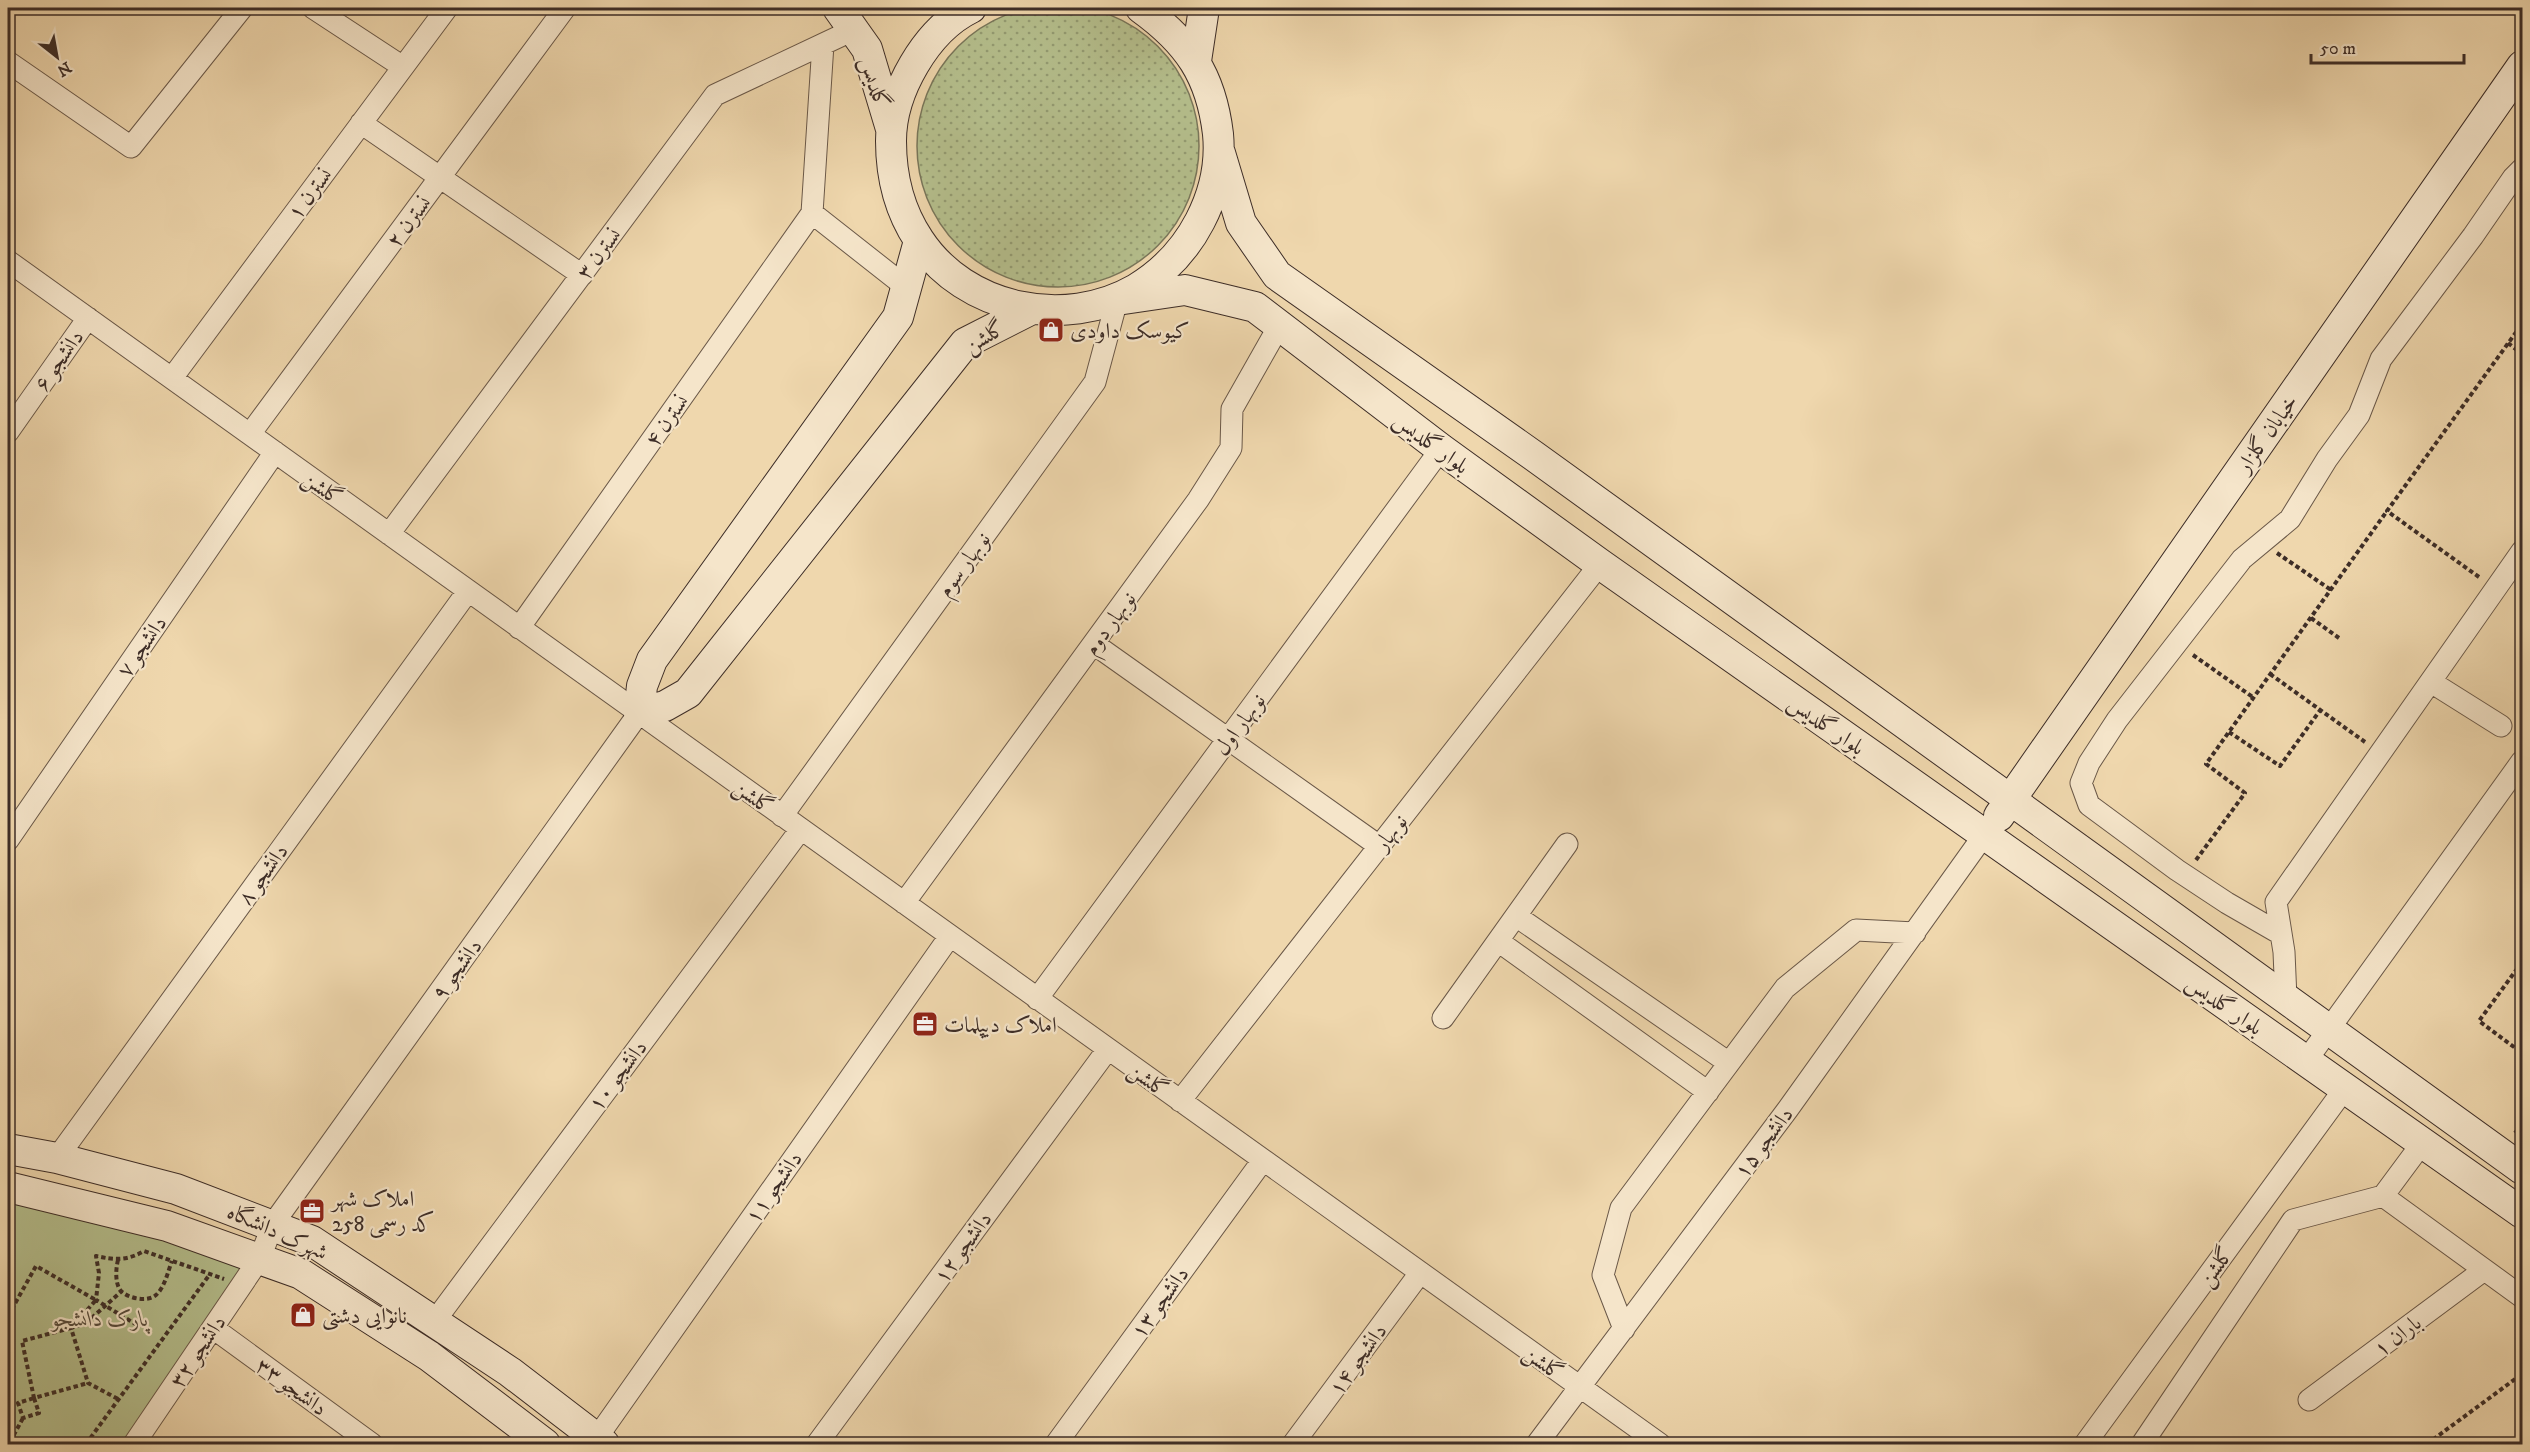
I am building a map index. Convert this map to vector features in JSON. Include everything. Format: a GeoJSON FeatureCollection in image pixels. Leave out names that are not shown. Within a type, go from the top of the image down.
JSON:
{"type":"FeatureCollection","features":[{"type":"Feature","properties":{"kind":"main road"},"geometry":{"type":"LineString","coordinates":[[971,8],[962,12],[927,44],[903,84],[891,129],[891,168],[901,206],[919,241],[949,274],[987,298],[1030,310],[1074,311],[1117,300],[1157,276],[1190,242],[1211,200],[1220,153],[1214,105],[1196,61],[1169,28],[1141,8]]}},
{"type":"Feature","properties":{"kind":"main road"},"geometry":{"type":"LineString","coordinates":[[1196,61],[1204,8]]}},
{"type":"Feature","properties":{"kind":"main road","name":"گلدیس"},"geometry":{"type":"LineString","coordinates":[[845,19],[867,50],[891,129]]}},
{"type":"Feature","properties":{"kind":"main road","name":"خیابان گلزار"},"geometry":{"type":"LineString","coordinates":[[1984,835],[2011,800],[2518,76]]}},
{"type":"Feature","properties":{"kind":"main road","name":"بلوار گلدیس"},"geometry":{"type":"LineString","coordinates":[[1220,153],[1240,223],[1277,275],[1661,548],[2523,1169]]}},
{"type":"Feature","properties":{"kind":"main road"},"geometry":{"type":"LineString","coordinates":[[639,713],[642,686],[652,660],[898,317],[919,241]]}},
{"type":"Feature","properties":{"kind":"main road","name":"بلوار گلدیس"},"geometry":{"type":"LineString","coordinates":[[1117,300],[1185,290],[1255,307],[1441,449],[1600,564],[2523,1213]]}},
{"type":"Feature","properties":{"kind":"main road","name":"گلشن"},"geometry":{"type":"LineString","coordinates":[[639,713],[666,706],[688,693],[964,343],[1030,310]]}},
{"type":"Feature","properties":{"kind":"main road"},"geometry":{"type":"LineString","coordinates":[[1630,585],[1661,548]]}},
{"type":"Feature","properties":{"kind":"main road","name":"شهرک دانشگاه"},"geometry":{"type":"LineString","coordinates":[[8,1149],[57,1158],[176,1189],[273,1224],[312,1241],[510,1372],[600,1442]]}},
{"type":"Feature","properties":{"kind":"main road","name":"شهرک دانشگاه"},"geometry":{"type":"LineString","coordinates":[[8,1187],[166,1226],[301,1274],[429,1356],[545,1444]]}},
{"type":"Feature","properties":{"kind":"street"},"geometry":{"type":"LineString","coordinates":[[8,62],[131,147],[242,8]]}},
{"type":"Feature","properties":{"kind":"street"},"geometry":{"type":"LineString","coordinates":[[313,8],[403,67]]}},
{"type":"Feature","properties":{"kind":"street","name":"نسترن ۱"},"geometry":{"type":"LineString","coordinates":[[172,378],[447,8]]}},
{"type":"Feature","properties":{"kind":"street","name":"نسترن ۲"},"geometry":{"type":"LineString","coordinates":[[250,434],[565,8]]}},
{"type":"Feature","properties":{"kind":"street","name":"نسترن ۳"},"geometry":{"type":"LineString","coordinates":[[389,534],[716,95],[823,44],[845,19]]}},
{"type":"Feature","properties":{"kind":"street"},"geometry":{"type":"LineString","coordinates":[[823,44],[812,213],[906,286]]}},
{"type":"Feature","properties":{"kind":"street"},"geometry":{"type":"LineString","coordinates":[[361,123],[582,275]]}},
{"type":"Feature","properties":{"kind":"street"},"geometry":{"type":"LineString","coordinates":[[2279,933],[2185,875],[2089,805],[2081,783],[2089,763],[2117,720],[2242,559],[2290,519],[2327,459],[2359,415],[2380,359],[2473,237],[2513,178],[2523,169]]}},
{"type":"Feature","properties":{"kind":"street","name":"نسترن ۴"},"geometry":{"type":"LineString","coordinates":[[519,627],[812,213]]}},
{"type":"Feature","properties":{"kind":"street","name":"گلشن"},"geometry":{"type":"LineString","coordinates":[[8,261],[1660,1444]]}},
{"type":"Feature","properties":{"kind":"street","name":"نوبهار سوم"},"geometry":{"type":"LineString","coordinates":[[782,816],[1095,382],[1117,300]]}},
{"type":"Feature","properties":{"kind":"street","name":"دانشجو ۶"},"geometry":{"type":"LineString","coordinates":[[8,432],[88,318]]}},
{"type":"Feature","properties":{"kind":"street","name":"نوبهار دوم"},"geometry":{"type":"LineString","coordinates":[[904,903],[1198,500],[1231,448],[1232,409],[1280,326]]}},
{"type":"Feature","properties":{"kind":"street","name":"نوبهار اول"},"geometry":{"type":"LineString","coordinates":[[1037,999],[1441,449]]}},
{"type":"Feature","properties":{"kind":"street","name":"دانشجو ۷"},"geometry":{"type":"LineString","coordinates":[[8,840],[274,452]]}},
{"type":"Feature","properties":{"kind":"street"},"geometry":{"type":"LineString","coordinates":[[2286,999],[2284,952],[2279,933],[2276,902],[2523,551]]}},
{"type":"Feature","properties":{"kind":"street","name":"نوبهار"},"geometry":{"type":"LineString","coordinates":[[1180,1101],[1600,564]]}},
{"type":"Feature","properties":{"kind":"street","name":"دانشجو ۸"},"geometry":{"type":"LineString","coordinates":[[57,1158],[468,591]]}},
{"type":"Feature","properties":{"kind":"street"},"geometry":{"type":"LineString","coordinates":[[1094,644],[1379,846]]}},
{"type":"Feature","properties":{"kind":"street"},"geometry":{"type":"LineString","coordinates":[[2431,682],[2502,726]]}},
{"type":"Feature","properties":{"kind":"street","name":"دانشجو ۹"},"geometry":{"type":"LineString","coordinates":[[260,1258],[273,1224],[639,713]]}},
{"type":"Feature","properties":{"kind":"street"},"geometry":{"type":"LineString","coordinates":[[2306,1061],[2523,761]]}},
{"type":"Feature","properties":{"kind":"street","name":"دانشجو ۱۰"},"geometry":{"type":"LineString","coordinates":[[434,1322],[801,829]]}},
{"type":"Feature","properties":{"kind":"street","name":"دانشجو ۱۵"},"geometry":{"type":"LineString","coordinates":[[1537,1444],[1788,1109],[1984,835]]}},
{"type":"Feature","properties":{"kind":"street"},"geometry":{"type":"LineString","coordinates":[[1443,1018],[1568,844]]}},
{"type":"Feature","properties":{"kind":"street"},"geometry":{"type":"LineString","coordinates":[[1516,916],[1729,1063]]}},
{"type":"Feature","properties":{"kind":"street"},"geometry":{"type":"LineString","coordinates":[[1624,1329],[1603,1275],[1621,1208],[1785,988],[1856,930],[1915,933]]}},
{"type":"Feature","properties":{"kind":"street","name":"دانشجو ۱۱"},"geometry":{"type":"LineString","coordinates":[[600,1442],[950,936]]}},
{"type":"Feature","properties":{"kind":"street"},"geometry":{"type":"LineString","coordinates":[[1498,941],[1708,1092]]}},
{"type":"Feature","properties":{"kind":"street","name":"دانشجو ۱۲"},"geometry":{"type":"LineString","coordinates":[[817,1444],[1108,1049]]}},
{"type":"Feature","properties":{"kind":"street","name":"گلشن"},"geometry":{"type":"LineString","coordinates":[[2085,1444],[2344,1088]]}},
{"type":"Feature","properties":{"kind":"street"},"geometry":{"type":"LineString","coordinates":[[2142,1444],[2293,1220],[2383,1197],[2423,1142]]}},
{"type":"Feature","properties":{"kind":"street","name":"دانشجو ۱۳"},"geometry":{"type":"LineString","coordinates":[[1056,1444],[1263,1160]]}},
{"type":"Feature","properties":{"kind":"street"},"geometry":{"type":"LineString","coordinates":[[2383,1197],[2523,1297]]}},
{"type":"Feature","properties":{"kind":"street","name":"دانشجو ۳۲"},"geometry":{"type":"LineString","coordinates":[[134,1444],[260,1258]]}},
{"type":"Feature","properties":{"kind":"street","name":"باران ۱"},"geometry":{"type":"LineString","coordinates":[[2309,1400],[2484,1270]]}},
{"type":"Feature","properties":{"kind":"street","name":"دانشجو ۱۴"},"geometry":{"type":"LineString","coordinates":[[1293,1444],[1420,1273]]}},
{"type":"Feature","properties":{"kind":"street","name":"دانشجو ۳۳"},"geometry":{"type":"LineString","coordinates":[[213,1328],[372,1444]]}},
{"type":"Feature","properties":{"kind":"path"},"geometry":{"type":"LineString","coordinates":[[2185,875],[2245,793],[2206,764],[2523,324]]}},
{"type":"Feature","properties":{"kind":"path"},"geometry":{"type":"LineString","coordinates":[[2508,343],[2523,354]]}},
{"type":"Feature","properties":{"kind":"path"},"geometry":{"type":"LineString","coordinates":[[2387,511],[2496,589]]}},
{"type":"Feature","properties":{"kind":"path"},"geometry":{"type":"LineString","coordinates":[[2262,543],[2331,590]]}},
{"type":"Feature","properties":{"kind":"path"},"geometry":{"type":"LineString","coordinates":[[2311,618],[2339,638]]}},
{"type":"Feature","properties":{"kind":"path"},"geometry":{"type":"LineString","coordinates":[[2176,644],[2254,698]]}},
{"type":"Feature","properties":{"kind":"path"},"geometry":{"type":"LineString","coordinates":[[2270,674],[2380,753]]}},
{"type":"Feature","properties":{"kind":"path"},"geometry":{"type":"LineString","coordinates":[[2229,732],[2280,765],[2321,709]]}},
{"type":"Feature","properties":{"kind":"path"},"geometry":{"type":"LineString","coordinates":[[2523,962],[2479,1021],[2523,1053]]}},
{"type":"Feature","properties":{"kind":"path"},"geometry":{"type":"LineString","coordinates":[[86,1323],[88,1309],[96,1300],[99,1273],[96,1256],[118,1260],[132,1258],[144,1251],[242,1285]]}},
{"type":"Feature","properties":{"kind":"path"},"geometry":{"type":"LineString","coordinates":[[118,1260],[119,1288],[122,1292],[135,1298],[150,1298],[157,1295],[172,1261]]}},
{"type":"Feature","properties":{"kind":"path"},"geometry":{"type":"LineString","coordinates":[[8,1316],[36,1266],[137,1325]]}},
{"type":"Feature","properties":{"kind":"path"},"geometry":{"type":"LineString","coordinates":[[86,1444],[210,1274]]}},
{"type":"Feature","properties":{"kind":"path"},"geometry":{"type":"LineString","coordinates":[[10,1443],[23,1418],[39,1413],[22,1341],[86,1323],[122,1292]]}},
{"type":"Feature","properties":{"kind":"path"},"geometry":{"type":"LineString","coordinates":[[71,1328],[88,1383]]}},
{"type":"Feature","properties":{"kind":"path"},"geometry":{"type":"LineString","coordinates":[[2427,1444],[2523,1374]]}},
{"type":"Feature","properties":{"kind":"path"},"geometry":{"type":"LineString","coordinates":[[23,1418],[18,1403],[88,1383],[120,1400]]}},
{"type":"Feature","properties":{"kind":"green space"},"geometry":{"type":"Polygon","coordinates":[[[1058,5],[1086,8],[1112,16],[1136,29],[1158,46],[1175,68],[1188,92],[1196,118],[1199,146],[1196,174],[1188,200],[1175,224],[1158,246],[1136,263],[1112,276],[1086,284],[1058,287],[1030,284],[1004,276],[980,263],[958,246],[941,224],[928,200],[920,174],[917,146],[920,118],[928,92],[941,68],[958,46],[980,29],[1004,16],[1030,8],[1058,5]]]}},
{"type":"Feature","properties":{"kind":"green space","name":"پارک دانشجو"},"geometry":{"type":"Polygon","coordinates":[[[8,1203],[52,1210],[250,1256],[132,1444],[8,1444],[8,1203]]]}},
{"type":"Feature","properties":{"kind":"place","name":"کیوسک داودی"},"geometry":{"type":"Point","coordinates":[1051,330]}},
{"type":"Feature","properties":{"kind":"place","name":"املاک دیپلمات"},"geometry":{"type":"Point","coordinates":[925,1024]}},
{"type":"Feature","properties":{"kind":"place","name":"املاک شهر کد رسمی 258"},"geometry":{"type":"Point","coordinates":[312,1211]}},
{"type":"Feature","properties":{"kind":"place","name":"نانوایی دشتی"},"geometry":{"type":"Point","coordinates":[303,1315]}}]}
